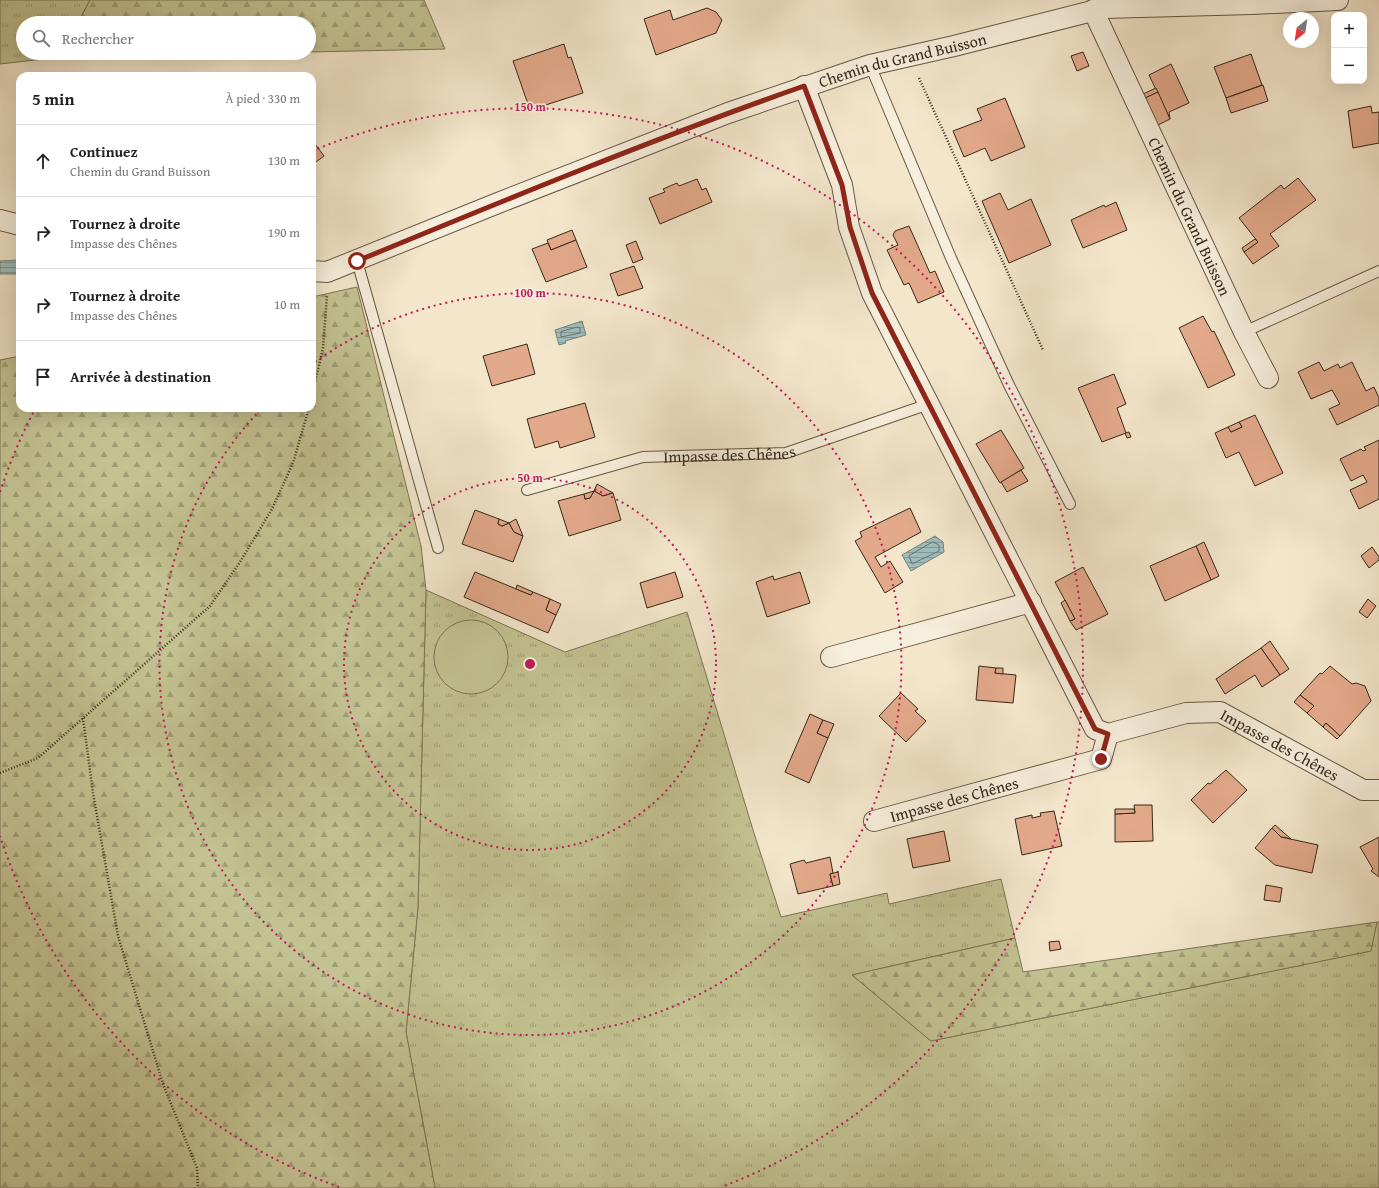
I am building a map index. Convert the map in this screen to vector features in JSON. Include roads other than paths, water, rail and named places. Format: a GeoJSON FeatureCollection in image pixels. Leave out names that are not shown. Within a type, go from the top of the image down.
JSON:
{"type":"FeatureCollection","features":[{"type":"Feature","properties":{"kind":"street","name":"Chemin du Grand Buisson"},"geometry":{"type":"LineString","coordinates":[[320,272],[357,261],[498,203],[728,113],[804,86],[870,65],[910,56],[1100,6],[1338,0]]}},
{"type":"Feature","properties":{"kind":"street","name":"Chemin du Grand Buisson"},"geometry":{"type":"LineString","coordinates":[[1100,6],[1244,332],[1268,378]]}},
{"type":"Feature","properties":{"kind":"street"},"geometry":{"type":"LineString","coordinates":[[804,86],[842,185],[850,227],[872,293],[1095,729],[1108,734]]}},
{"type":"Feature","properties":{"kind":"street"},"geometry":{"type":"LineString","coordinates":[[0,220],[16,224]]}},
{"type":"Feature","properties":{"kind":"street"},"geometry":{"type":"LineString","coordinates":[[831,657],[1031,602]]}},
{"type":"Feature","properties":{"kind":"street","name":"Impasse des Chênes"},"geometry":{"type":"LineString","coordinates":[[874,821],[1101,759],[1108,734],[1186,713],[1220,712],[1363,790],[1379,790]]}},
{"type":"Feature","properties":{"kind":"lane"},"geometry":{"type":"LineString","coordinates":[[870,65],[954,265],[1009,385],[1070,504]]}},
{"type":"Feature","properties":{"kind":"lane"},"geometry":{"type":"LineString","coordinates":[[357,261],[438,548]]}},
{"type":"Feature","properties":{"kind":"lane"},"geometry":{"type":"LineString","coordinates":[[1244,332],[1379,271]]}},
{"type":"Feature","properties":{"kind":"lane","name":"Impasse des Chênes"},"geometry":{"type":"LineString","coordinates":[[527,490],[643,457],[786,453],[929,404]]}},
{"type":"Feature","properties":{"kind":"water"},"geometry":{"type":"Polygon","coordinates":[[[16,260],[16,274],[0,274],[0,261],[16,260]]]}},
{"type":"Feature","properties":{"kind":"water"},"geometry":{"type":"Polygon","coordinates":[[[582,321],[586,335],[565,341],[566,343],[559,345],[555,330],[582,321]]]}},
{"type":"Feature","properties":{"kind":"water"},"geometry":{"type":"Polygon","coordinates":[[[935,536],[943,542],[944,552],[911,571],[902,555],[935,536]]]}}]}
